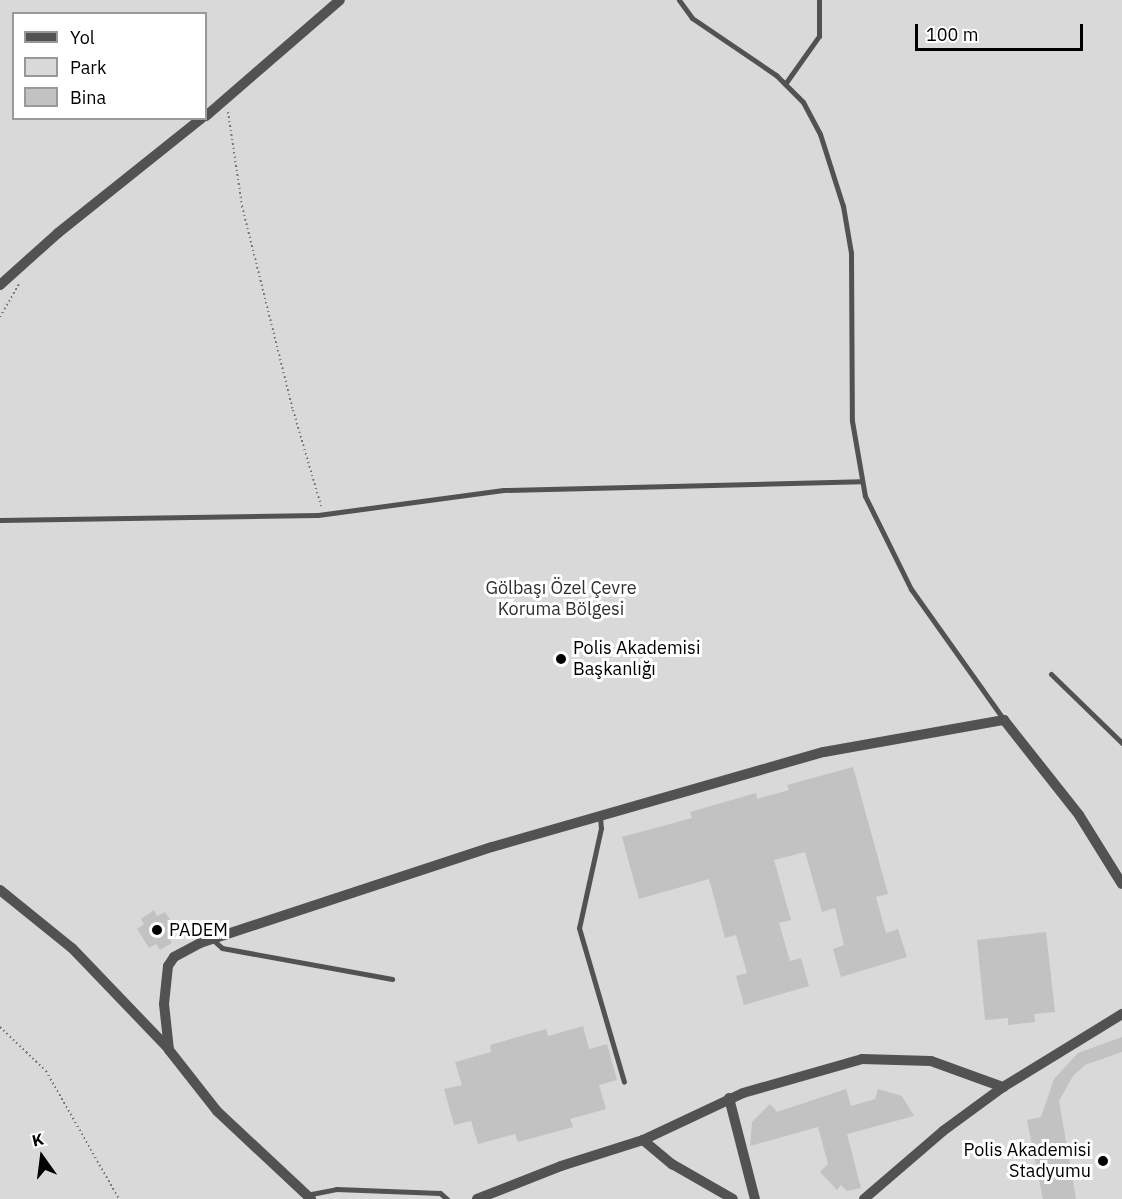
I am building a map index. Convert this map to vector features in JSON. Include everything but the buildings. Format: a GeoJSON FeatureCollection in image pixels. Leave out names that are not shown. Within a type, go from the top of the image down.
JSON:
{"type":"FeatureCollection","features":[{"type":"Feature","properties":{"kind":"street"},"geometry":{"type":"LineString","coordinates":[[207,115],[340,0]]}},
{"type":"Feature","properties":{"kind":"street"},"geometry":{"type":"LineString","coordinates":[[0,285],[58,233],[199,120]]}},
{"type":"Feature","properties":{"kind":"street"},"geometry":{"type":"LineString","coordinates":[[169,1050],[164,1004],[168,966],[174,957],[212,939],[492,847],[824,752],[1004,720],[1079,815],[1122,884]]}},
{"type":"Feature","properties":{"kind":"street"},"geometry":{"type":"LineString","coordinates":[[0,890],[72,948],[169,1050],[218,1111],[309,1197]]}},
{"type":"Feature","properties":{"kind":"street"},"geometry":{"type":"LineString","coordinates":[[864,1199],[944,1131],[1003,1087],[1122,1014]]}},
{"type":"Feature","properties":{"kind":"street"},"geometry":{"type":"LineString","coordinates":[[477,1199],[561,1166],[643,1140],[729,1098],[862,1059],[883,1057],[931,1061],[1003,1087]]}},
{"type":"Feature","properties":{"kind":"street"},"geometry":{"type":"LineString","coordinates":[[729,1098],[755,1199]]}},
{"type":"Feature","properties":{"kind":"street"},"geometry":{"type":"LineString","coordinates":[[643,1140],[672,1164],[733,1199]]}},
{"type":"Feature","properties":{"kind":"lane"},"geometry":{"type":"LineString","coordinates":[[679,0],[692,18],[756,59],[785,84],[803,102],[820,134],[849,236],[850,400],[861,481],[882,537],[911,589],[1004,720]]}},
{"type":"Feature","properties":{"kind":"lane"},"geometry":{"type":"LineString","coordinates":[[785,84],[819,36],[819,0]]}},
{"type":"Feature","properties":{"kind":"lane"},"geometry":{"type":"LineString","coordinates":[[0,520],[324,514],[503,490],[861,481]]}},
{"type":"Feature","properties":{"kind":"lane"},"geometry":{"type":"LineString","coordinates":[[1051,675],[1122,743]]}},
{"type":"Feature","properties":{"kind":"lane"},"geometry":{"type":"LineString","coordinates":[[600,817],[579,928],[624,1083]]}},
{"type":"Feature","properties":{"kind":"lane"},"geometry":{"type":"LineString","coordinates":[[212,939],[222,948],[392,979]]}},
{"type":"Feature","properties":{"kind":"lane"},"geometry":{"type":"LineString","coordinates":[[309,1197],[336,1189],[440,1193],[447,1199]]}},
{"type":"Feature","properties":{"kind":"path"},"geometry":{"type":"LineString","coordinates":[[226,100],[242,206],[293,410],[324,514]]}},
{"type":"Feature","properties":{"kind":"path"},"geometry":{"type":"LineString","coordinates":[[0,1027],[46,1071],[119,1199]]}},
{"type":"Feature","properties":{"kind":"green space","name":"Gölbaşı Özel Çevre Koruma Bölgesi"},"geometry":{"type":"Polygon","coordinates":[[[0,0],[1122,0],[1122,1199],[0,1199],[0,0]]]}},
{"type":"Feature","properties":{"kind":"place","name":"Polis Akademisi Başkanlığı"},"geometry":{"type":"Point","coordinates":[561,659]}},
{"type":"Feature","properties":{"kind":"place","name":"PADEM"},"geometry":{"type":"Point","coordinates":[157,930]}},
{"type":"Feature","properties":{"kind":"place","name":"Polis Akademisi Stadyumu"},"geometry":{"type":"Point","coordinates":[1103,1161]}}]}
